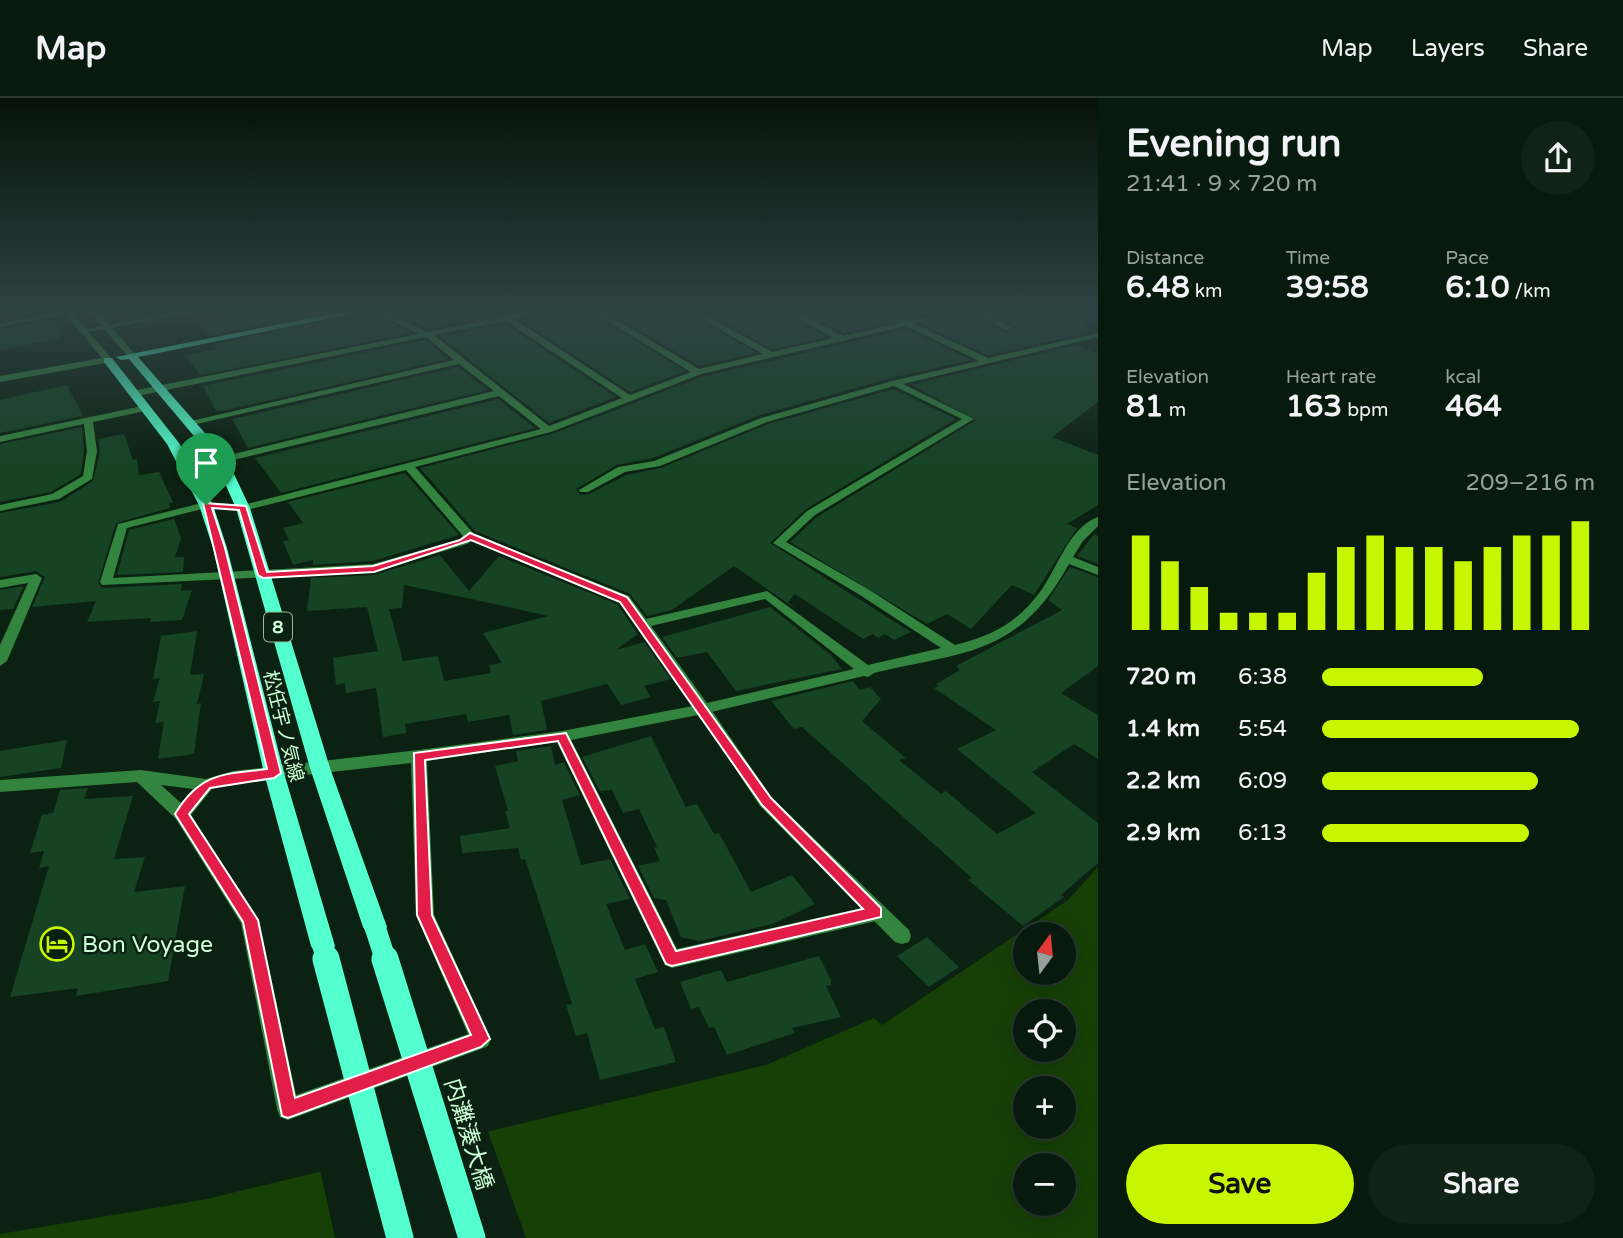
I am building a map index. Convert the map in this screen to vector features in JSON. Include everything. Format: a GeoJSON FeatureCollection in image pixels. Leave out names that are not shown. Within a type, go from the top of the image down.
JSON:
{"type":"FeatureCollection","features":[{"type":"Feature","properties":{"kind":"main road","name":"松任宇ノ気線"},"geometry":{"type":"LineString","coordinates":[[113,365],[137,393],[187,466],[206,505],[220,548],[274,773],[400,1238]]}},
{"type":"Feature","properties":{"kind":"main road","name":"松任宇ノ気線"},"geometry":{"type":"LineString","coordinates":[[140,365],[192,422],[221,460],[243,508],[320,768],[375,927]]}},
{"type":"Feature","properties":{"kind":"main road","name":"内灘湊大橋"},"geometry":{"type":"LineString","coordinates":[[375,927],[472,1238]]}},
{"type":"Feature","properties":{"kind":"street"},"geometry":{"type":"LineString","coordinates":[[0,379],[78,365]]}},
{"type":"Feature","properties":{"kind":"street"},"geometry":{"type":"LineString","coordinates":[[137,393],[275,365]]}},
{"type":"Feature","properties":{"kind":"street"},"geometry":{"type":"LineString","coordinates":[[192,422],[443,365]]}},
{"type":"Feature","properties":{"kind":"street"},"geometry":{"type":"LineString","coordinates":[[467,365],[548,429]]}},
{"type":"Feature","properties":{"kind":"street"},"geometry":{"type":"LineString","coordinates":[[578,365],[627,397]]}},
{"type":"Feature","properties":{"kind":"street"},"geometry":{"type":"LineString","coordinates":[[687,365],[698,372]]}},
{"type":"Feature","properties":{"kind":"street"},"geometry":{"type":"LineString","coordinates":[[470,536],[463,542],[374,569],[106,582],[122,526],[206,505],[243,508],[548,429],[627,397],[725,365]]}},
{"type":"Feature","properties":{"kind":"street"},"geometry":{"type":"LineString","coordinates":[[584,490],[622,469],[656,464],[764,420],[895,383],[975,365]]}},
{"type":"Feature","properties":{"kind":"street"},"geometry":{"type":"LineString","coordinates":[[895,383],[969,419],[811,513],[779,543],[864,592],[955,651]]}},
{"type":"Feature","properties":{"kind":"street"},"geometry":{"type":"LineString","coordinates":[[221,460],[502,392]]}},
{"type":"Feature","properties":{"kind":"street"},"geometry":{"type":"LineString","coordinates":[[0,439],[148,408]]}},
{"type":"Feature","properties":{"kind":"street"},"geometry":{"type":"LineString","coordinates":[[0,508],[55,497],[88,477],[92,452],[88,421]]}},
{"type":"Feature","properties":{"kind":"street"},"geometry":{"type":"LineString","coordinates":[[408,466],[470,536],[624,599],[704,709],[766,802],[902,936]]}},
{"type":"Feature","properties":{"kind":"street"},"geometry":{"type":"LineString","coordinates":[[0,786],[141,776],[206,785],[233,778],[562,736],[704,709],[955,651],[1011,630],[1036,606],[1082,531],[1098,520]]}},
{"type":"Feature","properties":{"kind":"street"},"geometry":{"type":"LineString","coordinates":[[1066,558],[1098,571]]}},
{"type":"Feature","properties":{"kind":"street"},"geometry":{"type":"LineString","coordinates":[[0,584],[36,578],[0,661]]}},
{"type":"Feature","properties":{"kind":"street"},"geometry":{"type":"LineString","coordinates":[[643,624],[767,595],[868,672]]}},
{"type":"Feature","properties":{"kind":"street"},"geometry":{"type":"LineString","coordinates":[[562,736],[672,959],[876,913]]}},
{"type":"Feature","properties":{"kind":"street"},"geometry":{"type":"LineString","coordinates":[[141,776],[182,814],[250,920],[288,1109],[481,1039],[425,915],[419,756]]}},
{"type":"Feature","properties":{"kind":"street"},"geometry":{"type":"LineString","coordinates":[[182,814],[206,785]]}},
{"type":"Feature","properties":{"kind":"shaded area"},"geometry":{"type":"Polygon","coordinates":[[[1098,867],[1098,1238],[0,1238],[0,1234],[202,1200],[766,1065],[874,1018],[882,1025],[1013,937],[1013,985],[1076,985],[1076,922],[1035,922],[1068,900],[1098,867]]]}},
{"type":"Feature","properties":{"kind":"pier"},"geometry":{"type":"Polygon","coordinates":[[[487,1129],[526,1238],[335,1238],[320,1169],[487,1129]]]}},
{"type":"Feature","properties":{"kind":"building"},"geometry":{"type":"Polygon","coordinates":[[[193,365],[249,365],[200,375],[193,365]]]}},
{"type":"Feature","properties":{"kind":"building"},"geometry":{"type":"Polygon","coordinates":[[[303,365],[421,365],[227,410],[216,411],[203,386],[303,365]]]}},
{"type":"Feature","properties":{"kind":"building"},"geometry":{"type":"Polygon","coordinates":[[[477,365],[568,365],[616,397],[549,423],[477,365]]]}},
{"type":"Feature","properties":{"kind":"building"},"geometry":{"type":"Polygon","coordinates":[[[589,365],[676,365],[685,371],[630,392],[589,365]]]}},
{"type":"Feature","properties":{"kind":"building"},"geometry":{"type":"Polygon","coordinates":[[[752,365],[948,365],[891,378],[760,415],[653,458],[617,465],[576,489],[580,495],[589,494],[626,475],[661,468],[768,424],[894,389],[956,419],[806,509],[770,543],[911,632],[894,640],[885,634],[878,638],[873,634],[863,639],[795,594],[788,602],[796,609],[734,566],[672,610],[647,616],[630,594],[475,531],[420,468],[552,434],[702,377],[752,365]]]}},
{"type":"Feature","properties":{"kind":"building"},"geometry":{"type":"Polygon","coordinates":[[[993,365],[1098,365],[1098,402],[1052,437],[1098,455],[1098,505],[1067,524],[1077,528],[1034,595],[1012,585],[971,629],[947,614],[927,624],[790,542],[817,517],[976,420],[911,385],[993,365]]]}},
{"type":"Feature","properties":{"kind":"building"},"geometry":{"type":"Polygon","coordinates":[[[458,367],[488,390],[248,448],[232,419],[458,367]]]}},
{"type":"Feature","properties":{"kind":"building"},"geometry":{"type":"Polygon","coordinates":[[[67,385],[83,416],[0,433],[0,400],[67,385]]]}},
{"type":"Feature","properties":{"kind":"building"},"geometry":{"type":"Polygon","coordinates":[[[498,399],[535,428],[281,493],[255,458],[498,399]]]}},
{"type":"Feature","properties":{"kind":"building"},"geometry":{"type":"Polygon","coordinates":[[[82,427],[84,451],[81,474],[51,492],[0,502],[0,444],[82,427]]]}},
{"type":"Feature","properties":{"kind":"building"},"geometry":{"type":"Polygon","coordinates":[[[124,434],[133,460],[137,459],[139,475],[159,472],[173,502],[169,503],[170,508],[116,523],[98,583],[102,588],[182,584],[181,591],[192,590],[182,620],[150,622],[151,618],[87,622],[96,601],[32,607],[45,577],[36,571],[0,577],[0,513],[60,502],[93,481],[100,451],[98,439],[124,434]]]}},
{"type":"Feature","properties":{"kind":"building"},"geometry":{"type":"Polygon","coordinates":[[[405,473],[459,535],[373,561],[313,565],[313,560],[293,565],[283,541],[289,540],[283,528],[303,523],[288,502],[405,473]]]}},
{"type":"Feature","properties":{"kind":"building"},"geometry":{"type":"Polygon","coordinates":[[[174,519],[181,538],[175,557],[184,557],[183,572],[117,575],[129,530],[174,519]]]}},
{"type":"Feature","properties":{"kind":"building"},"geometry":{"type":"Polygon","coordinates":[[[1094,534],[1098,536],[1098,564],[1077,556],[1094,534]]]}},
{"type":"Feature","properties":{"kind":"building"},"geometry":{"type":"Polygon","coordinates":[[[440,555],[469,591],[499,556],[617,604],[638,634],[616,650],[644,642],[671,679],[644,686],[651,697],[621,705],[607,684],[541,701],[547,730],[513,735],[509,715],[468,722],[466,714],[405,724],[406,733],[383,737],[376,688],[346,693],[345,683],[336,685],[333,658],[378,651],[367,607],[307,611],[311,578],[374,575],[440,555]],[[404,585],[402,608],[389,609],[403,661],[438,656],[444,681],[491,673],[489,665],[502,663],[483,633],[548,616],[404,585]]]}},
{"type":"Feature","properties":{"kind":"building"},"geometry":{"type":"Polygon","coordinates":[[[1070,567],[1098,577],[1098,666],[1061,693],[1098,715],[1098,759],[1074,744],[1032,772],[1098,823],[1098,863],[1061,895],[1064,897],[1029,922],[1018,922],[968,880],[972,878],[802,727],[794,729],[771,701],[853,681],[860,690],[870,687],[881,699],[862,721],[906,758],[899,760],[941,794],[946,791],[997,834],[1036,813],[957,749],[996,730],[934,688],[938,686],[936,684],[960,670],[956,666],[1062,610],[1048,600],[1070,567]]]}},
{"type":"Feature","properties":{"kind":"building"},"geometry":{"type":"Polygon","coordinates":[[[24,586],[13,609],[0,610],[0,590],[24,586]]]}},
{"type":"Feature","properties":{"kind":"building"},"geometry":{"type":"Polygon","coordinates":[[[770,607],[831,655],[842,669],[736,691],[707,652],[677,658],[662,637],[770,607]]]}},
{"type":"Feature","properties":{"kind":"building"},"geometry":{"type":"Polygon","coordinates":[[[197,631],[190,675],[204,674],[197,704],[201,703],[194,754],[158,759],[164,722],[155,723],[160,701],[153,702],[160,678],[153,679],[161,636],[197,631]]]}},
{"type":"Feature","properties":{"kind":"building"},"geometry":{"type":"Polygon","coordinates":[[[651,736],[686,807],[697,804],[714,834],[719,833],[751,892],[792,875],[815,904],[773,924],[699,941],[681,937],[666,900],[654,898],[638,866],[660,861],[654,848],[657,847],[639,809],[623,813],[612,790],[600,791],[582,757],[651,736]]]}},
{"type":"Feature","properties":{"kind":"building"},"geometry":{"type":"Polygon","coordinates":[[[67,740],[61,768],[0,777],[0,751],[67,740]]]}},
{"type":"Feature","properties":{"kind":"building"},"geometry":{"type":"Polygon","coordinates":[[[551,746],[555,765],[564,762],[580,795],[562,800],[581,865],[610,859],[630,899],[606,904],[625,950],[645,944],[658,972],[635,979],[655,1029],[664,1027],[676,1062],[600,1080],[587,1033],[576,1036],[566,1005],[572,1004],[525,859],[521,860],[518,848],[462,853],[460,836],[510,828],[495,766],[518,761],[516,751],[551,746]]]}},
{"type":"Feature","properties":{"kind":"building"},"geometry":{"type":"Polygon","coordinates":[[[88,788],[84,799],[133,796],[114,859],[145,857],[134,892],[185,886],[168,981],[76,996],[78,988],[10,997],[49,866],[39,868],[44,851],[30,853],[42,815],[53,813],[60,790],[88,788]]]}},
{"type":"Feature","properties":{"kind":"building"},"geometry":{"type":"Polygon","coordinates":[[[927,937],[959,967],[929,987],[897,956],[927,937]]]}},
{"type":"Feature","properties":{"kind":"building"},"geometry":{"type":"Polygon","coordinates":[[[819,956],[831,980],[831,985],[826,986],[841,1017],[792,1028],[795,1033],[727,1055],[714,1027],[709,1028],[699,1007],[691,1009],[680,982],[721,970],[727,982],[819,956]]]}},
{"type":"Feature","properties":{"kind":"place","name":"Bon Voyage"},"geometry":{"type":"Point","coordinates":[57,944]}},
{"type":"Feature","properties":{"kind":"route"},"geometry":{"type":"LineString","coordinates":[[206,505],[243,508],[263,575],[374,569],[463,542],[470,536],[624,599],[704,709],[766,802],[876,913],[672,959],[562,736],[419,756],[425,915],[481,1039],[288,1109],[250,920],[182,814],[206,785],[233,778],[274,773],[220,548],[206,505]]}}]}
